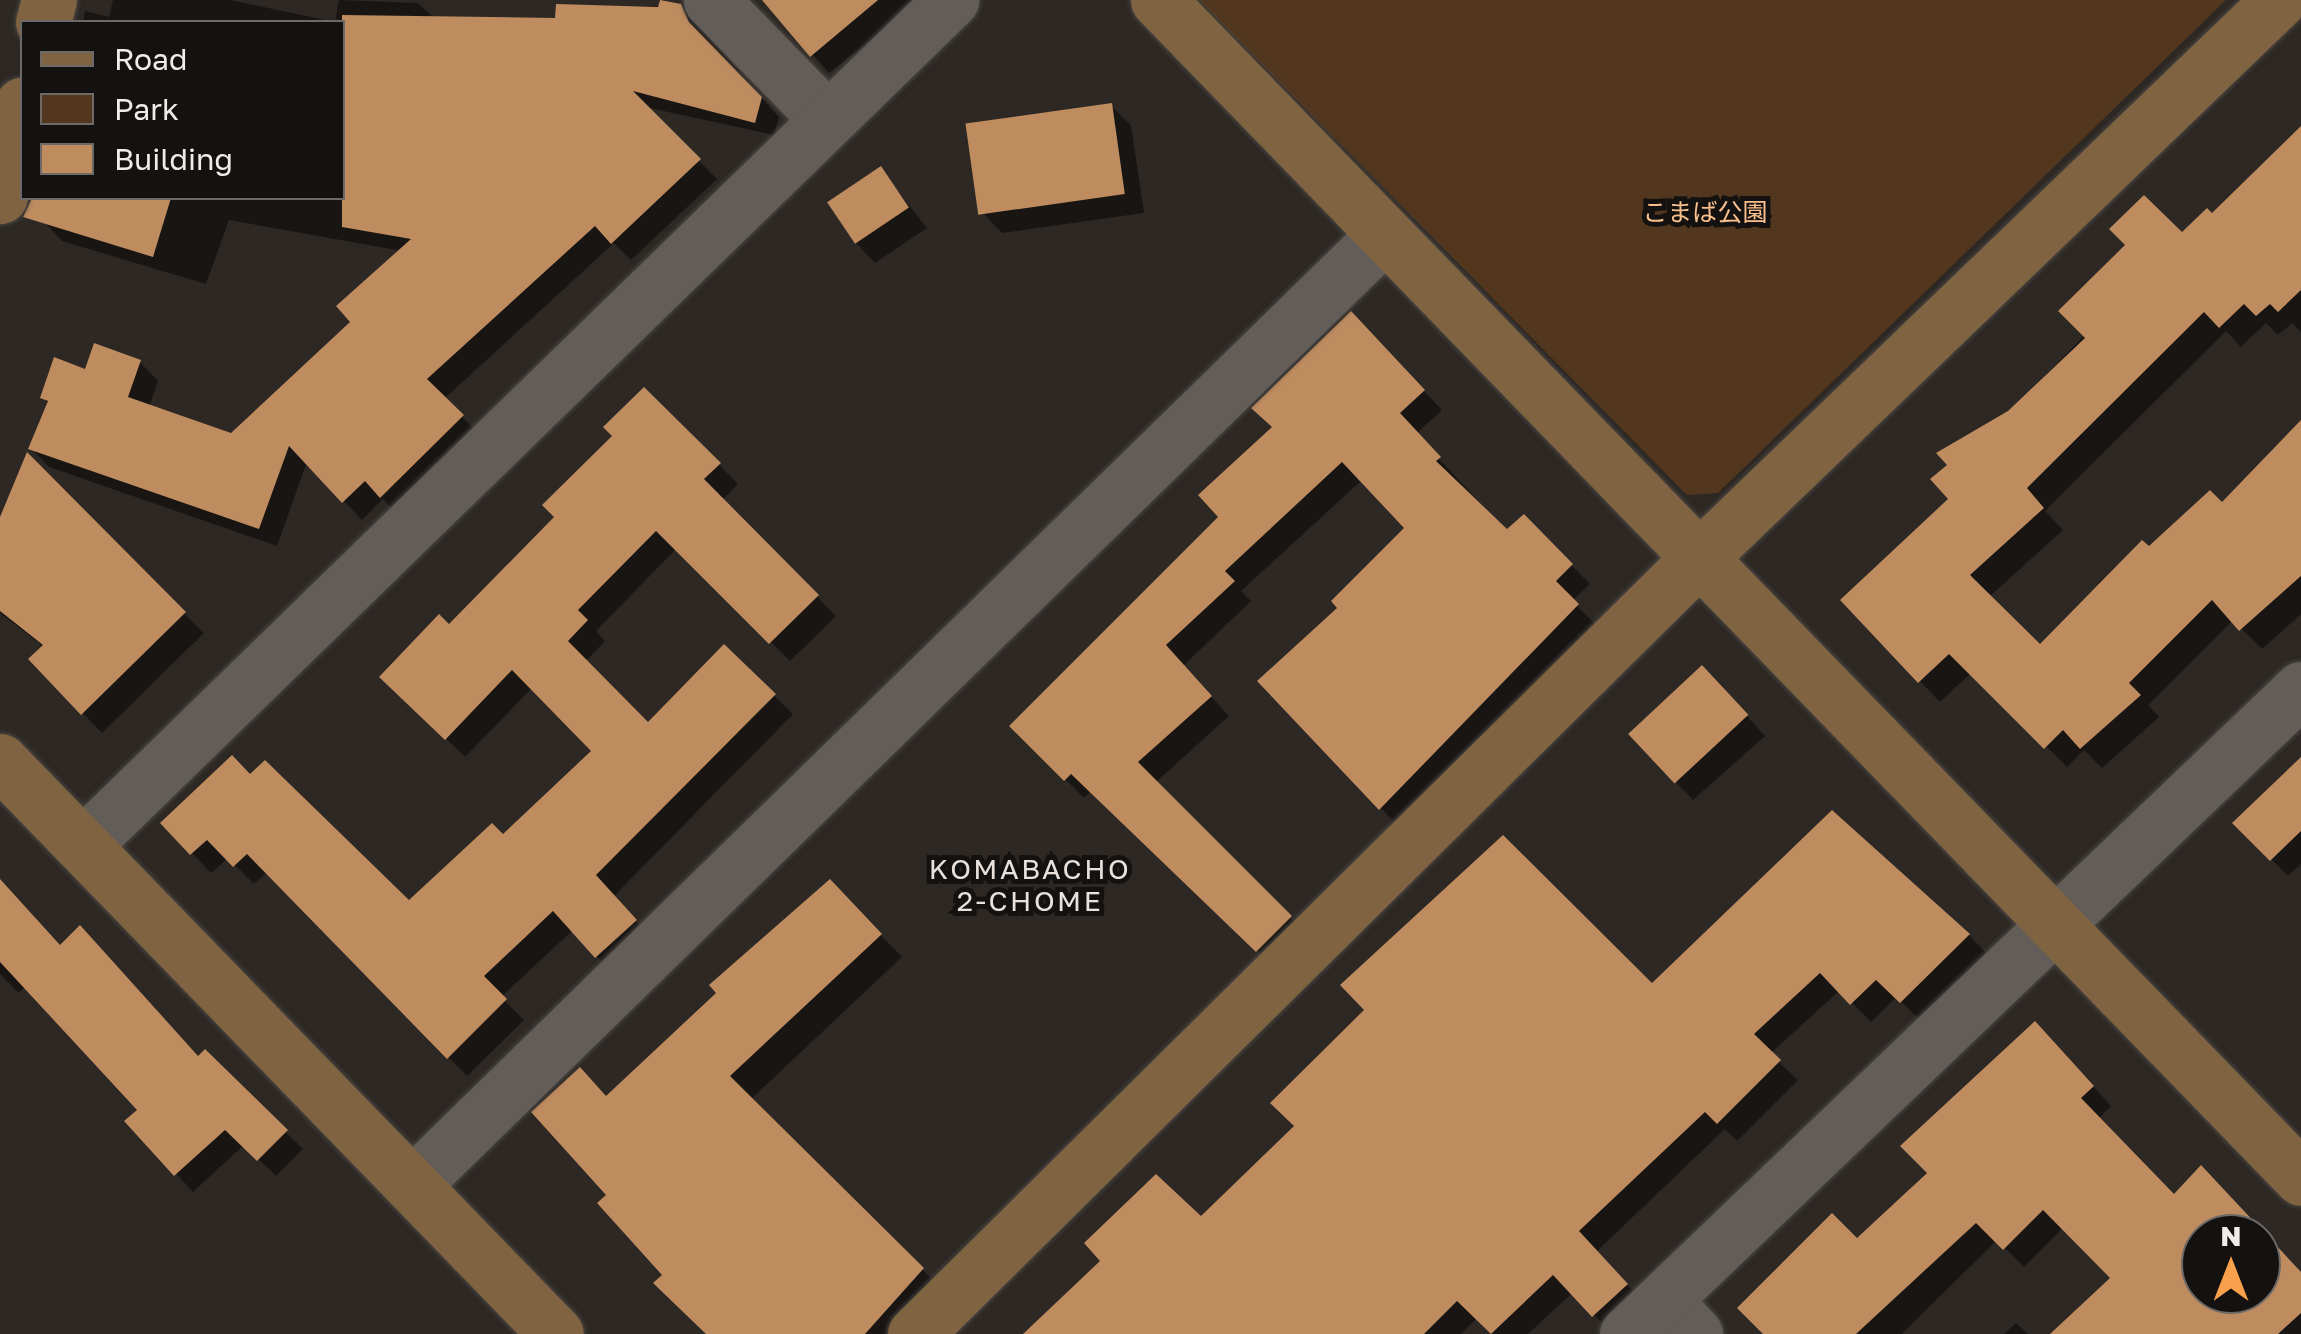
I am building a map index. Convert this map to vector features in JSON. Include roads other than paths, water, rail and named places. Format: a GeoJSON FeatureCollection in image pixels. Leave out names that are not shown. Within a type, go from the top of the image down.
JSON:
{"type":"FeatureCollection","features":[{"type":"Feature","properties":{"kind":"street"},"geometry":{"type":"LineString","coordinates":[[711,0],[826,118]]}},
{"type":"Feature","properties":{"kind":"street"},"geometry":{"type":"LineString","coordinates":[[84,843],[951,0]]}},
{"type":"Feature","properties":{"kind":"street"},"geometry":{"type":"LineString","coordinates":[[1158,0],[2301,1178]]}},
{"type":"Feature","properties":{"kind":"street"},"geometry":{"type":"LineString","coordinates":[[915,1334],[1700,557],[2279,0]]}},
{"type":"Feature","properties":{"kind":"street"},"geometry":{"type":"LineString","coordinates":[[0,196],[20,113]]}},
{"type":"Feature","properties":{"kind":"street"},"geometry":{"type":"LineString","coordinates":[[414,1183],[1384,234]]}},
{"type":"Feature","properties":{"kind":"street"},"geometry":{"type":"LineString","coordinates":[[1662,1323],[2301,689]]}},
{"type":"Feature","properties":{"kind":"street"},"geometry":{"type":"LineString","coordinates":[[0,761],[414,1183],[556,1334]]}},
{"type":"Feature","properties":{"kind":"district","name":"KOMABACHO 2-CHOME"},"geometry":{"type":"Point","coordinates":[1030,885]}},
{"type":"Feature","properties":{"kind":"park label","name":"こまば公園"},"geometry":{"type":"Point","coordinates":[1705,212]}}]}
